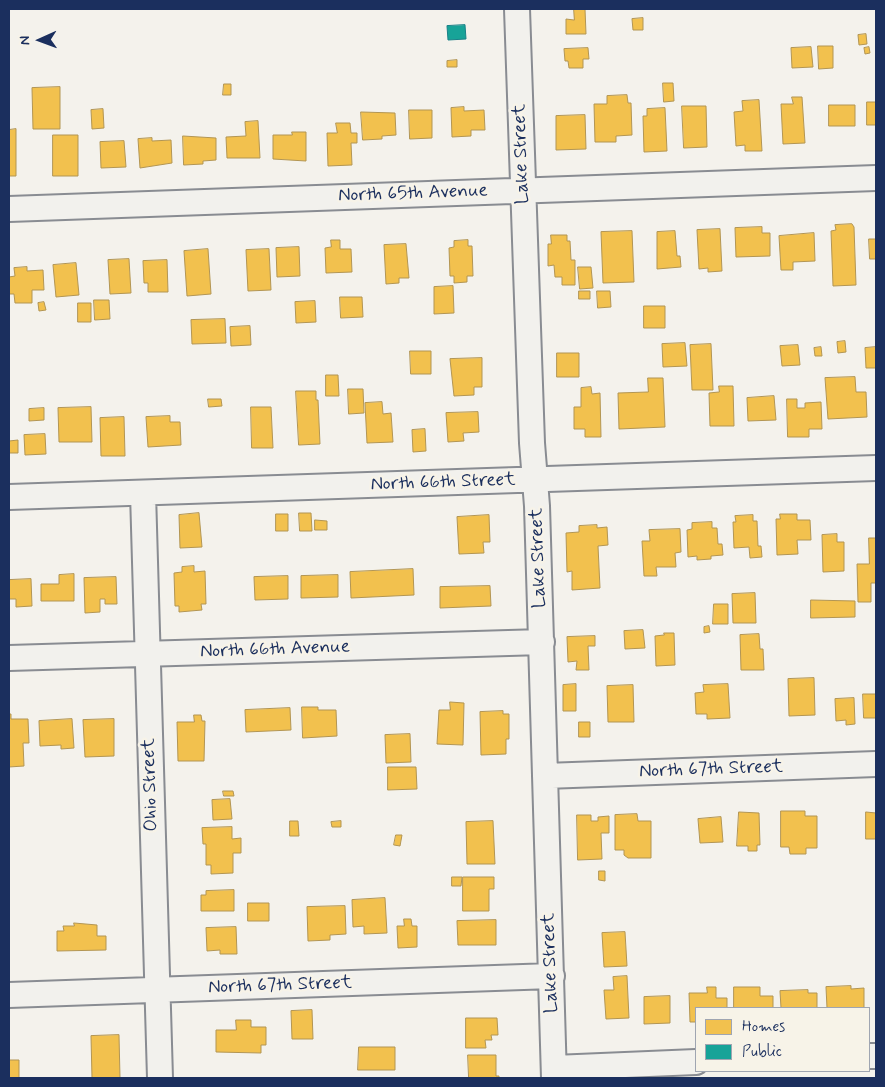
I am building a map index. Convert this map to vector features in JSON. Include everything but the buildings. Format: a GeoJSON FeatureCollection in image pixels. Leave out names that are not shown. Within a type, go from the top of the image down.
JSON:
{"type":"FeatureCollection","features":[{"type":"Feature","properties":{"kind":"street","name":"Lake Street"},"geometry":{"type":"LineString","coordinates":[[517,9],[542,642],[554,1073]]}},
{"type":"Feature","properties":{"kind":"street","name":"North 65th Avenue"},"geometry":{"type":"LineString","coordinates":[[9,209],[876,178]]}},
{"type":"Feature","properties":{"kind":"street","name":"North 66th Street"},"geometry":{"type":"LineString","coordinates":[[9,497],[876,468]]}},
{"type":"Feature","properties":{"kind":"street","name":"Ohio Street"},"geometry":{"type":"LineString","coordinates":[[143,493],[160,1078]]}},
{"type":"Feature","properties":{"kind":"street","name":"North 66th Avenue"},"geometry":{"type":"LineString","coordinates":[[9,658],[542,642]]}},
{"type":"Feature","properties":{"kind":"street","name":"North 67th Street"},"geometry":{"type":"LineString","coordinates":[[545,776],[876,764]]}},
{"type":"Feature","properties":{"kind":"street","name":"North 67th Street"},"geometry":{"type":"LineString","coordinates":[[9,995],[552,976]]}},
{"type":"Feature","properties":{"kind":"street"},"geometry":{"type":"LineString","coordinates":[[554,1073],[695,1062]]}}]}
